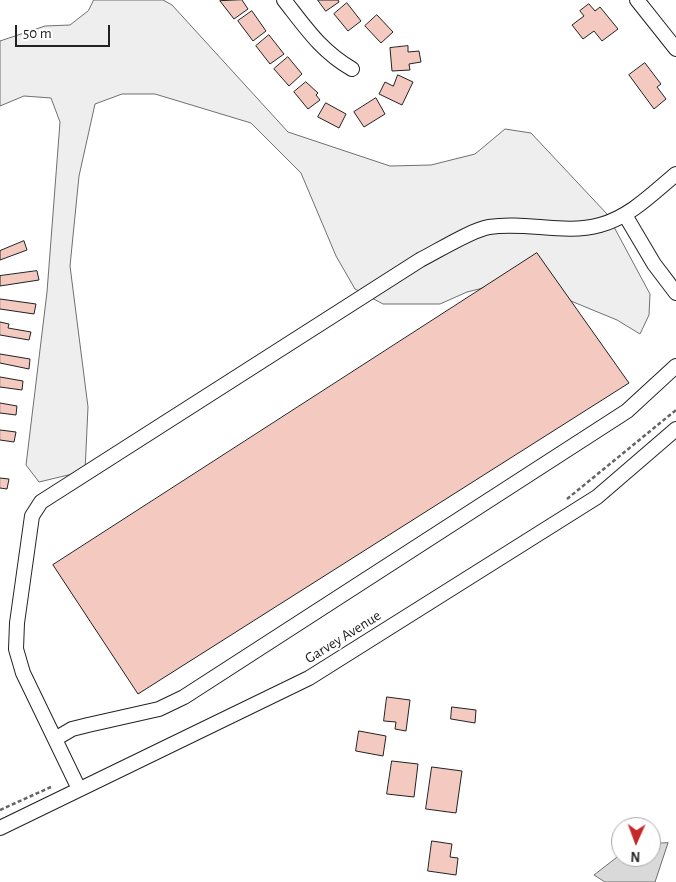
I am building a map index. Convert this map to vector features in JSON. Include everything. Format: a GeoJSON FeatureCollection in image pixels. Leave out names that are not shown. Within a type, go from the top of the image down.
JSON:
{"type":"FeatureCollection","features":[{"type":"Feature","properties":{"kind":"street"},"geometry":{"type":"LineString","coordinates":[[284,0],[321,47],[336,60],[352,69]]}},
{"type":"Feature","properties":{"kind":"street"},"geometry":{"type":"LineString","coordinates":[[638,0],[676,49]]}},
{"type":"Feature","properties":{"kind":"street"},"geometry":{"type":"LineString","coordinates":[[76,783],[23,673],[16,649],[17,622],[32,516],[41,502],[420,260],[460,239],[488,227],[530,226],[571,229],[600,225],[625,215],[676,174]]}},
{"type":"Feature","properties":{"kind":"street"},"geometry":{"type":"LineString","coordinates":[[625,215],[654,264],[676,293]]}},
{"type":"Feature","properties":{"kind":"street"},"geometry":{"type":"LineString","coordinates":[[55,739],[72,729],[159,709],[184,697],[627,411],[676,366]]}},
{"type":"Feature","properties":{"kind":"street","name":"Garvey Avenue"},"geometry":{"type":"LineString","coordinates":[[0,828],[76,783],[309,678],[597,497],[676,429]]}},
{"type":"Feature","properties":{"kind":"path"},"geometry":{"type":"LineString","coordinates":[[562,502],[676,410]]}},
{"type":"Feature","properties":{"kind":"path"},"geometry":{"type":"LineString","coordinates":[[0,810],[76,783]]}},
{"type":"Feature","properties":{"kind":"shaded area"},"geometry":{"type":"Polygon","coordinates":[[[94,0],[163,0],[172,5],[288,132],[390,166],[431,165],[475,154],[505,129],[531,133],[607,214],[650,294],[649,315],[640,334],[617,320],[549,292],[503,283],[467,292],[440,304],[383,304],[355,289],[336,256],[301,173],[251,123],[155,94],[122,94],[95,104],[79,176],[70,266],[88,407],[85,471],[39,482],[26,465],[47,292],[60,122],[51,98],[24,96],[0,106],[0,41],[45,26],[70,25],[88,11],[94,0]]]}},
{"type":"Feature","properties":{"kind":"shaded area"},"geometry":{"type":"Polygon","coordinates":[[[661,843],[668,843],[661,864],[661,843]]]}},
{"type":"Feature","properties":{"kind":"shaded area"},"geometry":{"type":"Polygon","coordinates":[[[611,862],[611,867],[660,867],[655,882],[605,882],[594,875],[611,862]]]}},
{"type":"Feature","properties":{"kind":"building"},"geometry":{"type":"Polygon","coordinates":[[[242,0],[248,9],[234,19],[220,1],[242,0]]]}},
{"type":"Feature","properties":{"kind":"building"},"geometry":{"type":"Polygon","coordinates":[[[318,0],[338,0],[339,2],[326,11],[318,0]]]}},
{"type":"Feature","properties":{"kind":"building"},"geometry":{"type":"Polygon","coordinates":[[[347,3],[361,21],[348,31],[334,14],[347,3]]]}},
{"type":"Feature","properties":{"kind":"building"},"geometry":{"type":"Polygon","coordinates":[[[589,4],[595,11],[600,7],[618,29],[602,41],[594,31],[583,39],[572,25],[584,16],[580,11],[589,4]]]}},
{"type":"Feature","properties":{"kind":"building"},"geometry":{"type":"Polygon","coordinates":[[[252,11],[266,31],[253,41],[238,21],[252,11]]]}},
{"type":"Feature","properties":{"kind":"building"},"geometry":{"type":"Polygon","coordinates":[[[377,15],[393,32],[381,43],[365,26],[377,15]]]}},
{"type":"Feature","properties":{"kind":"building"},"geometry":{"type":"Polygon","coordinates":[[[269,35],[284,54],[270,64],[256,46],[269,35]]]}},
{"type":"Feature","properties":{"kind":"building"},"geometry":{"type":"Polygon","coordinates":[[[408,46],[408,52],[419,51],[421,62],[409,64],[410,70],[392,71],[390,48],[408,46]]]}},
{"type":"Feature","properties":{"kind":"building"},"geometry":{"type":"Polygon","coordinates":[[[288,57],[302,74],[289,86],[274,69],[288,57]]]}},
{"type":"Feature","properties":{"kind":"building"},"geometry":{"type":"Polygon","coordinates":[[[645,63],[661,84],[657,87],[666,99],[654,109],[629,75],[645,63]]]}},
{"type":"Feature","properties":{"kind":"building"},"geometry":{"type":"Polygon","coordinates":[[[398,75],[413,82],[402,105],[379,94],[385,82],[393,86],[398,75]]]}},
{"type":"Feature","properties":{"kind":"building"},"geometry":{"type":"Polygon","coordinates":[[[306,82],[318,93],[316,95],[320,100],[308,109],[294,92],[306,82]]]}},
{"type":"Feature","properties":{"kind":"building"},"geometry":{"type":"Polygon","coordinates":[[[376,98],[385,114],[364,127],[354,112],[376,98]]]}},
{"type":"Feature","properties":{"kind":"building"},"geometry":{"type":"Polygon","coordinates":[[[326,103],[346,114],[339,128],[318,117],[326,103]]]}},
{"type":"Feature","properties":{"kind":"building"},"geometry":{"type":"Polygon","coordinates":[[[24,241],[27,250],[0,260],[0,251],[24,241]]]}},
{"type":"Feature","properties":{"kind":"building"},"geometry":{"type":"Polygon","coordinates":[[[537,253],[629,383],[138,694],[53,565],[537,253]]]}},
{"type":"Feature","properties":{"kind":"building"},"geometry":{"type":"Polygon","coordinates":[[[37,271],[39,280],[0,286],[0,276],[37,271]]]}},
{"type":"Feature","properties":{"kind":"building"},"geometry":{"type":"Polygon","coordinates":[[[0,299],[36,304],[34,314],[0,309],[0,299]]]}},
{"type":"Feature","properties":{"kind":"building"},"geometry":{"type":"Polygon","coordinates":[[[0,322],[9,324],[8,328],[31,332],[29,340],[0,335],[0,322]]]}},
{"type":"Feature","properties":{"kind":"building"},"geometry":{"type":"Polygon","coordinates":[[[0,354],[30,359],[29,369],[0,363],[0,354]]]}},
{"type":"Feature","properties":{"kind":"building"},"geometry":{"type":"Polygon","coordinates":[[[0,377],[23,381],[22,390],[0,387],[0,377]]]}},
{"type":"Feature","properties":{"kind":"building"},"geometry":{"type":"Polygon","coordinates":[[[0,403],[17,406],[16,415],[0,413],[0,403]]]}},
{"type":"Feature","properties":{"kind":"building"},"geometry":{"type":"Polygon","coordinates":[[[0,430],[16,432],[14,442],[0,440],[0,430]]]}},
{"type":"Feature","properties":{"kind":"building"},"geometry":{"type":"Polygon","coordinates":[[[0,478],[9,479],[7,489],[0,488],[0,478]]]}},
{"type":"Feature","properties":{"kind":"building"},"geometry":{"type":"Polygon","coordinates":[[[387,697],[410,700],[406,731],[395,729],[396,722],[384,721],[387,697]]]}},
{"type":"Feature","properties":{"kind":"building"},"geometry":{"type":"Polygon","coordinates":[[[452,707],[476,710],[475,723],[451,719],[452,707]]]}},
{"type":"Feature","properties":{"kind":"building"},"geometry":{"type":"Polygon","coordinates":[[[359,731],[386,736],[383,756],[356,751],[359,731]]]}},
{"type":"Feature","properties":{"kind":"building"},"geometry":{"type":"Polygon","coordinates":[[[392,761],[418,764],[414,797],[387,794],[392,761]]]}},
{"type":"Feature","properties":{"kind":"building"},"geometry":{"type":"Polygon","coordinates":[[[432,767],[462,771],[456,813],[426,809],[432,767]]]}},
{"type":"Feature","properties":{"kind":"building"},"geometry":{"type":"Polygon","coordinates":[[[432,841],[452,844],[450,857],[458,858],[456,875],[428,871],[432,841]]]}}]}
